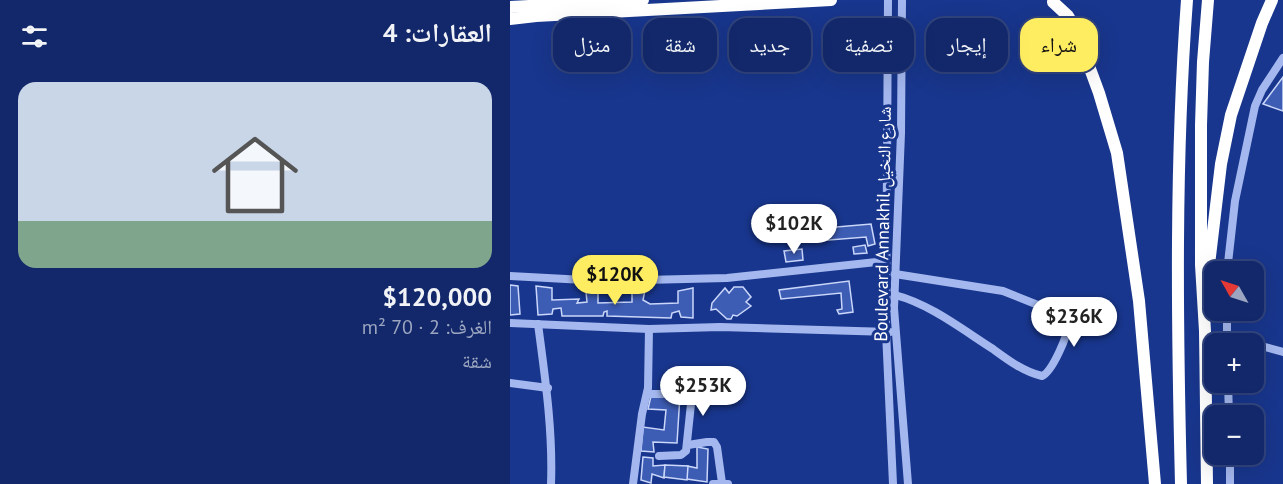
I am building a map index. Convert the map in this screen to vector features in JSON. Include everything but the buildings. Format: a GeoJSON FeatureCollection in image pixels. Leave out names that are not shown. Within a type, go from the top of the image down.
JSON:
{"type":"FeatureCollection","features":[{"type":"Feature","properties":{"kind":"highway"},"geometry":{"type":"LineString","coordinates":[[510,8],[571,2],[643,0]]}},
{"type":"Feature","properties":{"kind":"highway"},"geometry":{"type":"LineString","coordinates":[[510,19],[831,0]]}},
{"type":"Feature","properties":{"kind":"highway"},"geometry":{"type":"LineString","coordinates":[[1050,1],[1069,0]]}},
{"type":"Feature","properties":{"kind":"highway"},"geometry":{"type":"LineString","coordinates":[[1181,484],[1177,248],[1179,133],[1187,0]]}},
{"type":"Feature","properties":{"kind":"highway"},"geometry":{"type":"LineString","coordinates":[[1207,484],[1205,331],[1201,265],[1201,125],[1208,0]]}},
{"type":"Feature","properties":{"kind":"highway"},"geometry":{"type":"LineString","coordinates":[[1205,331],[1209,257],[1221,164],[1231,115],[1272,0]]}},
{"type":"Feature","properties":{"kind":"highway"},"geometry":{"type":"LineString","coordinates":[[1050,1],[1068,16],[1075,28],[1099,93],[1117,153],[1139,301],[1155,484]]}},
{"type":"Feature","properties":{"kind":"street","name":"Boulevard Annakhil شارع النخيل"},"geometry":{"type":"LineString","coordinates":[[888,0],[886,261],[893,484]]}},
{"type":"Feature","properties":{"kind":"street","name":"Boulevard Annakhil شارع النخيل"},"geometry":{"type":"LineString","coordinates":[[902,0],[902,133],[895,295],[890,332],[908,484]]}},
{"type":"Feature","properties":{"kind":"street"},"geometry":{"type":"LineString","coordinates":[[1228,261],[1237,190],[1255,106],[1262,90],[1283,58]]}},
{"type":"Feature","properties":{"kind":"street"},"geometry":{"type":"LineString","coordinates":[[510,276],[603,281],[727,278],[886,261]]}},
{"type":"Feature","properties":{"kind":"street"},"geometry":{"type":"LineString","coordinates":[[895,295],[909,299],[1018,366],[1042,376],[1052,366],[1068,323],[1065,317],[1058,313],[1003,291],[896,274]]}},
{"type":"Feature","properties":{"kind":"street"},"geometry":{"type":"LineString","coordinates":[[510,323],[890,332]]}},
{"type":"Feature","properties":{"kind":"street"},"geometry":{"type":"LineString","coordinates":[[538,324],[548,388],[553,449],[551,484]]}},
{"type":"Feature","properties":{"kind":"street"},"geometry":{"type":"LineString","coordinates":[[633,484],[642,414],[647,394],[649,328]]}},
{"type":"Feature","properties":{"kind":"street"},"geometry":{"type":"LineString","coordinates":[[1264,347],[1283,352]]}},
{"type":"Feature","properties":{"kind":"street"},"geometry":{"type":"LineString","coordinates":[[510,383],[548,388]]}},
{"type":"Feature","properties":{"kind":"street"},"geometry":{"type":"LineString","coordinates":[[647,394],[681,393],[690,397],[688,445],[684,454],[658,456]]}},
{"type":"Feature","properties":{"kind":"street"},"geometry":{"type":"LineString","coordinates":[[688,445],[714,442],[717,447],[721,484]]}},
{"type":"Feature","properties":{"kind":"street"},"geometry":{"type":"LineString","coordinates":[[1230,465],[1230,484]]}}]}
